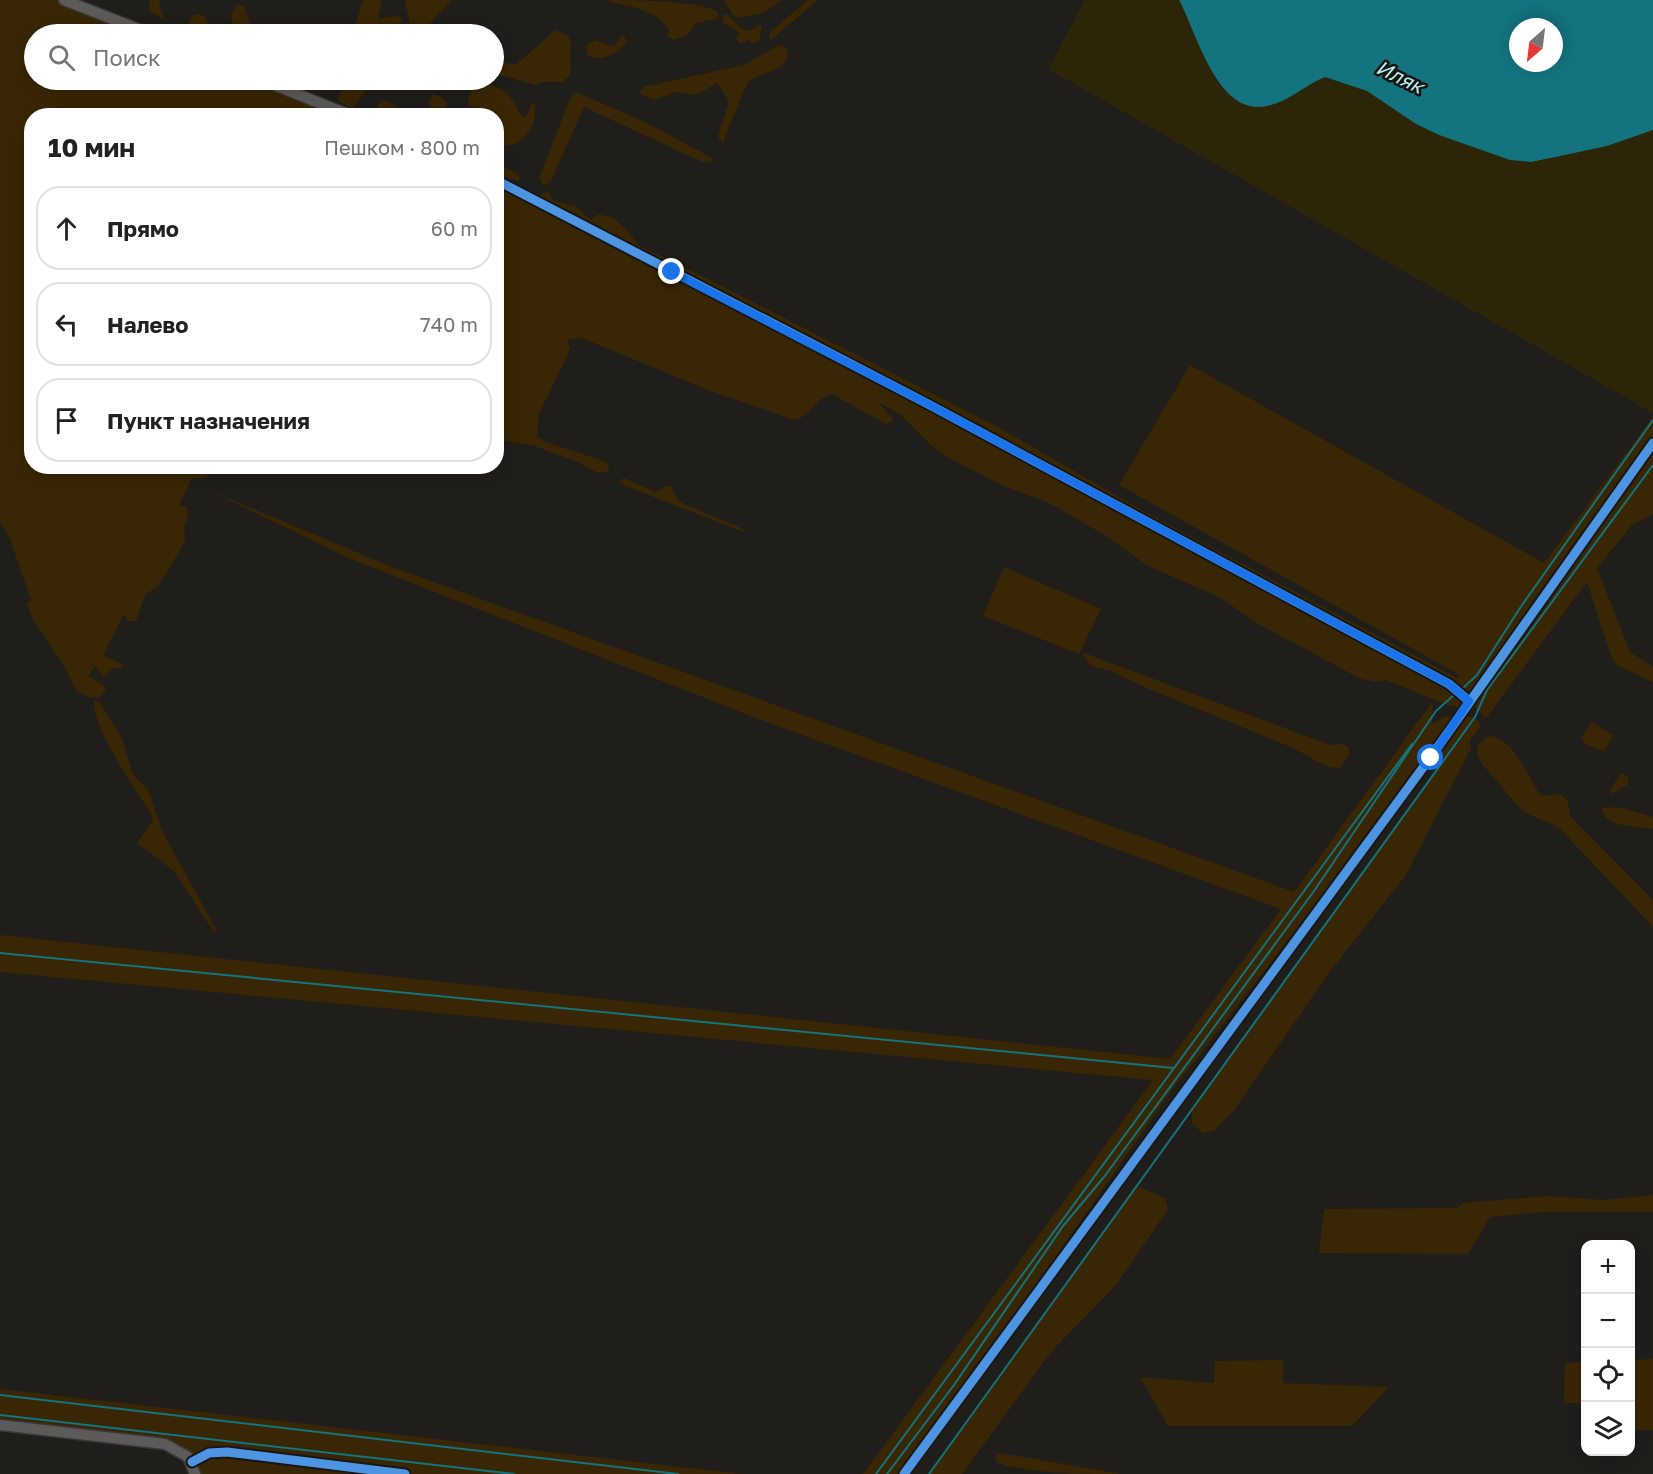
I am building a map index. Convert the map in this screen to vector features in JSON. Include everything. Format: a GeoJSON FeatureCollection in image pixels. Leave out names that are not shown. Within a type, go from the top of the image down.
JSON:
{"type":"FeatureCollection","features":[{"type":"Feature","properties":{"kind":"street"},"geometry":{"type":"LineString","coordinates":[[64,0],[125,24]]}},
{"type":"Feature","properties":{"kind":"street"},"geometry":{"type":"LineString","coordinates":[[287,90],[332,108]]}},
{"type":"Feature","properties":{"kind":"street"},"geometry":{"type":"LineString","coordinates":[[504,184],[928,404],[1462,695]]}},
{"type":"Feature","properties":{"kind":"street"},"geometry":{"type":"LineString","coordinates":[[904,1474],[1431,758],[1462,695],[1653,443]]}},
{"type":"Feature","properties":{"kind":"street"},"geometry":{"type":"LineString","coordinates":[[0,1425],[165,1444],[182,1452],[192,1462],[195,1474]]}},
{"type":"Feature","properties":{"kind":"street"},"geometry":{"type":"LineString","coordinates":[[192,1462],[209,1453],[227,1452],[405,1474]]}},
{"type":"Feature","properties":{"kind":"shaded area"},"geometry":{"type":"Polygon","coordinates":[[[0,0],[64,0],[125,24],[24,24],[24,90],[288,90],[334,108],[24,108],[24,474],[210,474],[200,479],[192,478],[179,505],[187,507],[188,515],[184,526],[185,539],[182,547],[159,585],[145,595],[136,621],[128,621],[124,614],[103,655],[124,665],[121,668],[114,668],[103,677],[95,666],[88,676],[103,685],[106,690],[99,698],[88,697],[77,691],[64,666],[32,618],[27,604],[31,600],[9,536],[0,523],[0,0]]]}},
{"type":"Feature","properties":{"kind":"shaded area"},"geometry":{"type":"Polygon","coordinates":[[[150,0],[161,0],[159,6],[165,20],[149,11],[150,0]]]}},
{"type":"Feature","properties":{"kind":"shaded area"},"geometry":{"type":"Polygon","coordinates":[[[363,0],[382,0],[378,19],[398,16],[402,20],[400,24],[355,24],[363,0]]]}},
{"type":"Feature","properties":{"kind":"shaded area"},"geometry":{"type":"Polygon","coordinates":[[[405,0],[452,0],[429,24],[410,24],[405,0]]]}},
{"type":"Feature","properties":{"kind":"shaded area"},"geometry":{"type":"Polygon","coordinates":[[[605,0],[685,3],[713,9],[719,14],[716,19],[696,23],[688,35],[673,40],[667,36],[669,30],[656,17],[640,9],[605,0]]]}},
{"type":"Feature","properties":{"kind":"shaded area"},"geometry":{"type":"Polygon","coordinates":[[[724,0],[782,0],[763,13],[739,18],[732,14],[724,0]]]}},
{"type":"Feature","properties":{"kind":"shaded area"},"geometry":{"type":"Polygon","coordinates":[[[808,0],[818,0],[772,39],[769,39],[770,32],[808,0]]]}},
{"type":"Feature","properties":{"kind":"shaded area"},"geometry":{"type":"Polygon","coordinates":[[[237,4],[244,7],[251,24],[233,24],[231,16],[237,4]]]}},
{"type":"Feature","properties":{"kind":"shaded area"},"geometry":{"type":"Polygon","coordinates":[[[198,14],[206,20],[207,24],[189,23],[192,17],[198,14]]]}},
{"type":"Feature","properties":{"kind":"shaded area"},"geometry":{"type":"Polygon","coordinates":[[[726,14],[744,30],[750,31],[758,25],[762,26],[759,42],[752,44],[749,40],[740,44],[736,38],[739,33],[723,22],[723,15],[726,14]]]}},
{"type":"Feature","properties":{"kind":"shaded area"},"geometry":{"type":"Polygon","coordinates":[[[555,30],[567,35],[571,41],[570,76],[562,82],[542,82],[535,85],[504,76],[504,63],[517,64],[555,30]]]}},
{"type":"Feature","properties":{"kind":"shaded area"},"geometry":{"type":"Polygon","coordinates":[[[622,34],[627,41],[609,56],[598,58],[587,55],[588,44],[596,40],[610,46],[615,45],[622,34]]]}},
{"type":"Feature","properties":{"kind":"shaded area"},"geometry":{"type":"Polygon","coordinates":[[[779,45],[785,46],[786,61],[775,70],[747,83],[723,142],[718,137],[729,101],[717,83],[693,95],[675,92],[655,100],[639,94],[643,87],[744,65],[779,45]]]}},
{"type":"Feature","properties":{"kind":"shaded area"},"geometry":{"type":"Polygon","coordinates":[[[342,90],[368,90],[352,108],[340,102],[338,97],[342,90]]]}},
{"type":"Feature","properties":{"kind":"shaded area"},"geometry":{"type":"Polygon","coordinates":[[[472,90],[501,90],[512,99],[523,117],[528,114],[531,103],[535,104],[532,126],[524,138],[512,145],[504,146],[504,108],[477,108],[469,105],[469,95],[472,90]]]}},
{"type":"Feature","properties":{"kind":"shaded area"},"geometry":{"type":"Polygon","coordinates":[[[576,92],[647,123],[714,159],[710,163],[700,161],[584,107],[551,181],[544,186],[539,178],[571,96],[576,92]]]}},
{"type":"Feature","properties":{"kind":"shaded area"},"geometry":{"type":"Polygon","coordinates":[[[434,93],[447,102],[445,108],[433,108],[428,101],[434,93]]]}},
{"type":"Feature","properties":{"kind":"shaded area"},"geometry":{"type":"Polygon","coordinates":[[[382,101],[387,101],[397,107],[378,108],[382,101]]]}},
{"type":"Feature","properties":{"kind":"shaded area"},"geometry":{"type":"Polygon","coordinates":[[[504,167],[518,174],[520,181],[504,176],[504,167]]]}},
{"type":"Feature","properties":{"kind":"shaded area"},"geometry":{"type":"Polygon","coordinates":[[[504,183],[538,199],[544,192],[549,193],[553,201],[575,206],[591,220],[599,214],[613,218],[627,230],[639,246],[668,259],[669,265],[679,271],[682,266],[998,427],[1145,512],[1457,678],[1460,675],[1119,485],[1190,365],[1544,563],[1653,417],[1653,514],[1632,525],[1597,568],[1630,652],[1653,667],[1653,682],[1618,666],[1612,659],[1587,582],[1486,718],[1467,699],[1458,707],[1450,706],[1386,680],[1375,682],[1359,678],[1260,625],[1219,597],[1148,566],[1108,537],[1051,504],[1004,486],[947,457],[931,445],[901,415],[878,402],[893,419],[891,422],[886,424],[832,394],[821,399],[805,415],[794,420],[708,390],[582,338],[568,340],[570,348],[539,414],[537,436],[546,442],[604,461],[609,465],[608,471],[598,473],[580,463],[535,446],[504,440],[504,183]]]}},
{"type":"Feature","properties":{"kind":"shaded area"},"geometry":{"type":"Polygon","coordinates":[[[624,478],[656,492],[666,486],[672,487],[677,499],[682,503],[746,530],[743,532],[626,486],[619,481],[624,478]]]}},
{"type":"Feature","properties":{"kind":"shaded area"},"geometry":{"type":"Polygon","coordinates":[[[206,489],[392,567],[1294,892],[1433,701],[1432,724],[1445,716],[1475,717],[1481,726],[1470,740],[1471,748],[1406,875],[1328,974],[1235,1109],[1214,1131],[1203,1133],[1192,1124],[1192,1109],[1435,773],[1430,757],[1172,1090],[904,1474],[863,1474],[1153,1080],[0,972],[0,935],[1170,1059],[1281,909],[756,718],[353,560],[206,489]]]}},
{"type":"Feature","properties":{"kind":"shaded area"},"geometry":{"type":"Polygon","coordinates":[[[1004,567],[1101,609],[1079,654],[983,616],[1004,567]]]}},
{"type":"Feature","properties":{"kind":"shaded area"},"geometry":{"type":"Polygon","coordinates":[[[1082,652],[1330,745],[1343,744],[1349,748],[1349,754],[1340,768],[1328,767],[1291,747],[1144,687],[1111,671],[1097,668],[1089,664],[1082,652]]]}},
{"type":"Feature","properties":{"kind":"shaded area"},"geometry":{"type":"Polygon","coordinates":[[[94,701],[99,701],[122,738],[133,775],[148,789],[162,831],[216,929],[215,934],[174,871],[137,843],[153,820],[150,811],[109,745],[98,721],[94,701]]]}},
{"type":"Feature","properties":{"kind":"shaded area"},"geometry":{"type":"Polygon","coordinates":[[[1592,722],[1613,735],[1604,752],[1586,744],[1581,738],[1592,722]]]}},
{"type":"Feature","properties":{"kind":"shaded area"},"geometry":{"type":"Polygon","coordinates":[[[1489,736],[1507,744],[1514,751],[1541,796],[1560,794],[1567,800],[1571,817],[1653,900],[1653,927],[1561,830],[1528,814],[1512,800],[1477,754],[1477,747],[1489,736]]]}},
{"type":"Feature","properties":{"kind":"shaded area"},"geometry":{"type":"Polygon","coordinates":[[[1621,773],[1629,778],[1627,785],[1612,794],[1610,790],[1621,773]]]}},
{"type":"Feature","properties":{"kind":"shaded area"},"geometry":{"type":"Polygon","coordinates":[[[1618,807],[1653,817],[1653,829],[1615,823],[1604,815],[1602,808],[1618,807]]]}},
{"type":"Feature","properties":{"kind":"shaded area"},"geometry":{"type":"Polygon","coordinates":[[[1137,1186],[1165,1198],[1168,1209],[1117,1284],[1051,1352],[962,1474],[929,1474],[1137,1186]]]}},
{"type":"Feature","properties":{"kind":"shaded area"},"geometry":{"type":"Polygon","coordinates":[[[1653,1195],[1653,1212],[1542,1212],[1490,1217],[1468,1254],[1319,1253],[1324,1209],[1457,1208],[1463,1203],[1547,1196],[1604,1200],[1653,1195]]]}},
{"type":"Feature","properties":{"kind":"shaded area"},"geometry":{"type":"Polygon","coordinates":[[[1653,1359],[1653,1430],[1635,1430],[1635,1360],[1653,1359]]]}},
{"type":"Feature","properties":{"kind":"shaded area"},"geometry":{"type":"Polygon","coordinates":[[[1283,1360],[1283,1383],[1389,1387],[1352,1426],[1168,1426],[1140,1377],[1214,1383],[1215,1361],[1283,1360]]]}},
{"type":"Feature","properties":{"kind":"shaded area"},"geometry":{"type":"Polygon","coordinates":[[[1581,1362],[1581,1403],[1564,1403],[1565,1363],[1581,1362]]]}},
{"type":"Feature","properties":{"kind":"shaded area"},"geometry":{"type":"Polygon","coordinates":[[[0,1389],[742,1474],[195,1474],[174,1447],[0,1428],[0,1389]]]}},
{"type":"Feature","properties":{"kind":"shaded area"},"geometry":{"type":"Polygon","coordinates":[[[1000,1453],[1121,1474],[1042,1471],[1012,1467],[997,1463],[995,1457],[1000,1453]]]}},
{"type":"Feature","properties":{"kind":"sand"},"geometry":{"type":"Polygon","coordinates":[[[1085,0],[1179,0],[1219,85],[1279,103],[1324,77],[1367,91],[1416,124],[1439,135],[1469,144],[1607,146],[1653,130],[1653,413],[1048,69],[1085,0]]]}},
{"type":"Feature","properties":{"kind":"water","name":"Иляк"},"geometry":{"type":"Polygon","coordinates":[[[1179,0],[1653,0],[1653,130],[1607,146],[1531,162],[1510,160],[1439,135],[1416,124],[1367,91],[1325,77],[1275,104],[1250,106],[1235,99],[1222,86],[1202,51],[1179,0]]]}},
{"type":"Feature","properties":{"kind":"waterway"},"geometry":{"type":"LineString","coordinates":[[1462,689],[1477,675],[1522,605],[1653,420]]}},
{"type":"Feature","properties":{"kind":"waterway"},"geometry":{"type":"LineString","coordinates":[[929,1474],[1475,717],[1487,690],[1653,465]]}},
{"type":"Feature","properties":{"kind":"waterway"},"geometry":{"type":"LineString","coordinates":[[887,1474],[954,1385],[1063,1226],[1104,1177],[1314,891],[1436,711],[1455,694]]}},
{"type":"Feature","properties":{"kind":"waterway"},"geometry":{"type":"LineString","coordinates":[[876,1474],[1412,744]]}},
{"type":"Feature","properties":{"kind":"waterway"},"geometry":{"type":"LineString","coordinates":[[0,953],[1173,1068]]}},
{"type":"Feature","properties":{"kind":"waterway"},"geometry":{"type":"LineString","coordinates":[[0,1395],[678,1474]]}},
{"type":"Feature","properties":{"kind":"waterway"},"geometry":{"type":"LineString","coordinates":[[0,1415],[514,1474]]}},
{"type":"Feature","properties":{"kind":"cycle path"},"geometry":{"type":"LineString","coordinates":[[504,184],[928,404],[1449,684],[1469,701]]}},
{"type":"Feature","properties":{"kind":"cycle path"},"geometry":{"type":"LineString","coordinates":[[904,1474],[1430,758],[1653,443]]}},
{"type":"Feature","properties":{"kind":"cycle path"},"geometry":{"type":"LineString","coordinates":[[192,1462],[209,1453],[227,1452],[405,1474]]}},
{"type":"Feature","properties":{"kind":"route"},"geometry":{"type":"LineString","coordinates":[[672,272],[928,404],[1449,684],[1469,701],[1431,758]]}}]}
